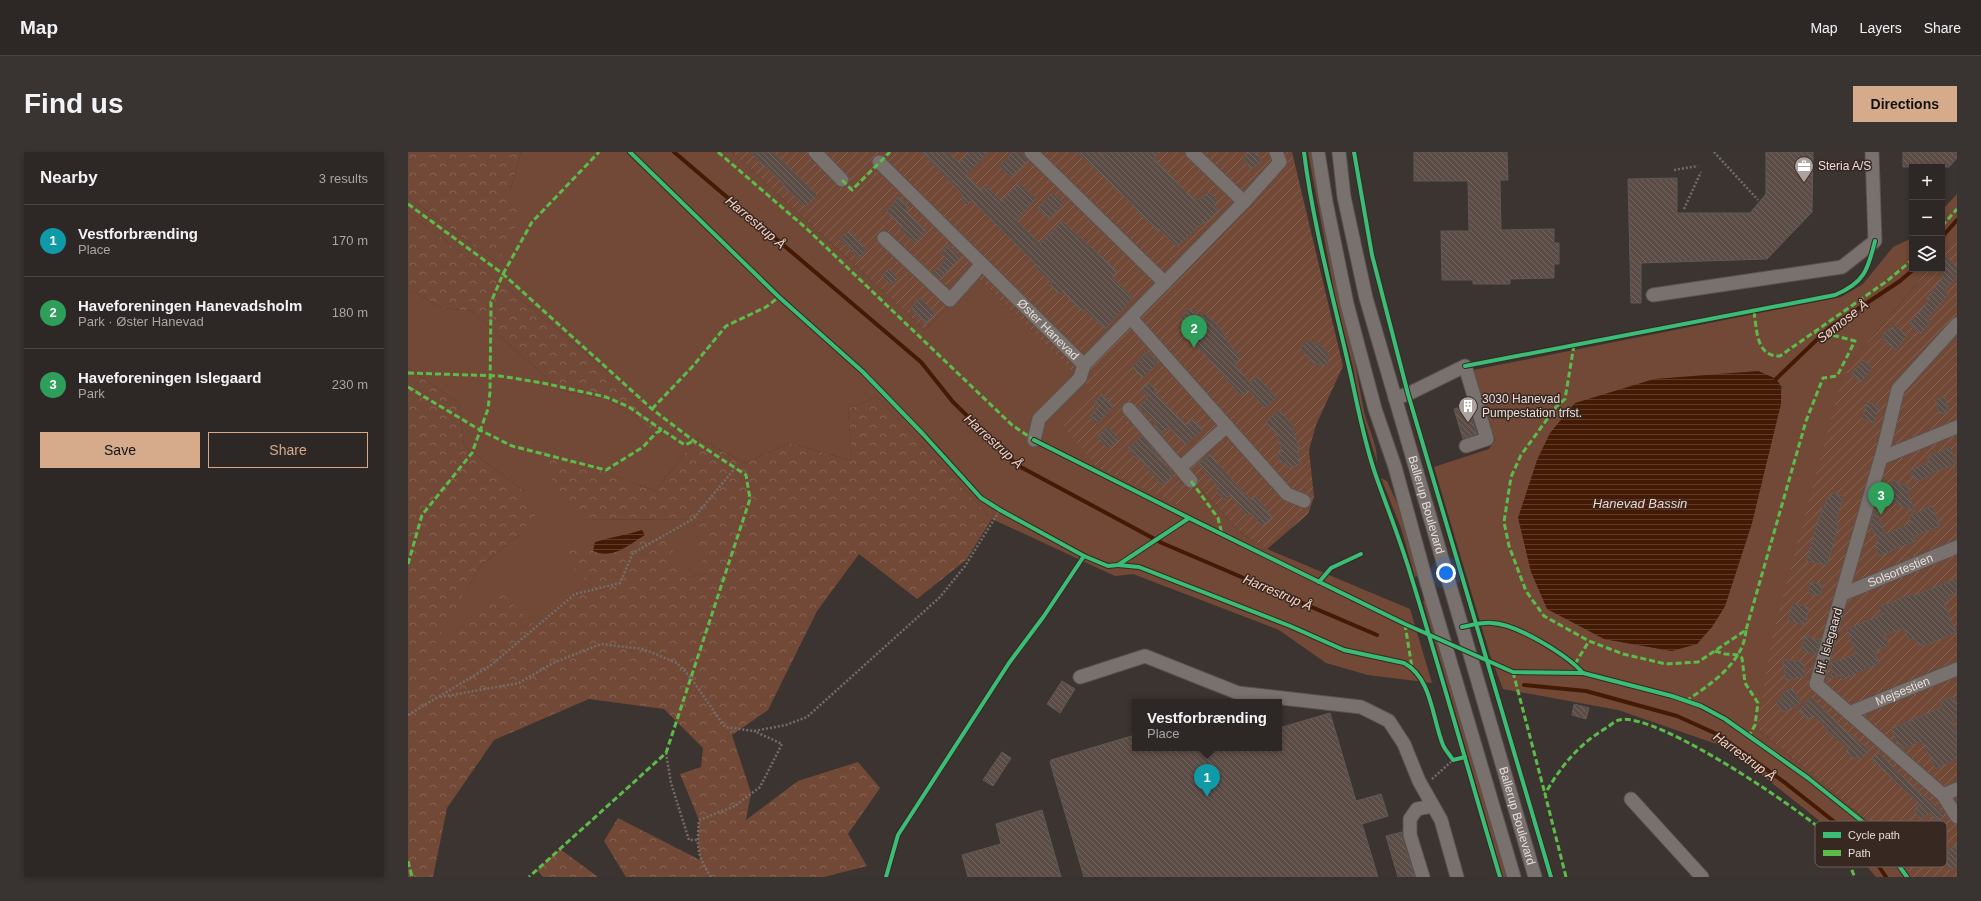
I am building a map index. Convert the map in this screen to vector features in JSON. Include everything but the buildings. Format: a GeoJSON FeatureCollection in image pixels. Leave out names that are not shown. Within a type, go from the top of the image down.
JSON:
{"type":"FeatureCollection","features":[{"type":"Feature","properties":{"kind":"street"},"geometry":{"type":"LineString","coordinates":[[816,152],[842,180]]}},
{"type":"Feature","properties":{"kind":"street"},"geometry":{"type":"LineString","coordinates":[[1032,152],[1165,283]]}},
{"type":"Feature","properties":{"kind":"street"},"geometry":{"type":"LineString","coordinates":[[1192,152],[1244,202]]}},
{"type":"Feature","properties":{"kind":"street","name":"Ballerup Boulevard"},"geometry":{"type":"LineString","coordinates":[[1318,152],[1326,202],[1347,304],[1375,409],[1395,467],[1426,580],[1514,877]]}},
{"type":"Feature","properties":{"kind":"street","name":"Ballerup Boulevard"},"geometry":{"type":"LineString","coordinates":[[1339,152],[1344,197],[1366,298],[1535,877]]}},
{"type":"Feature","properties":{"kind":"street"},"geometry":{"type":"LineString","coordinates":[[1653,295],[1842,267],[1875,241],[1872,152]]}},
{"type":"Feature","properties":{"kind":"street","name":"Øster Hanevad"},"geometry":{"type":"LineString","coordinates":[[879,162],[1084,365],[1244,202],[1278,157]]}},
{"type":"Feature","properties":{"kind":"street"},"geometry":{"type":"LineString","coordinates":[[884,238],[950,300],[985,267]]}},
{"type":"Feature","properties":{"kind":"street"},"geometry":{"type":"LineString","coordinates":[[1131,318],[1287,494],[1304,501]]}},
{"type":"Feature","properties":{"kind":"street","name":"Hf. Islegaard"},"geometry":{"type":"LineString","coordinates":[[1957,324],[1898,389],[1881,458],[1816,684],[1943,795],[1957,817]]}},
{"type":"Feature","properties":{"kind":"street"},"geometry":{"type":"LineString","coordinates":[[1034,440],[1039,419],[1080,378],[1084,365]]}},
{"type":"Feature","properties":{"kind":"street"},"geometry":{"type":"LineString","coordinates":[[1395,398],[1408,394],[1465,366],[1488,439],[1466,446]]}},
{"type":"Feature","properties":{"kind":"street"},"geometry":{"type":"LineString","coordinates":[[1129,409],[1191,481]]}},
{"type":"Feature","properties":{"kind":"street"},"geometry":{"type":"LineString","coordinates":[[1180,468],[1227,426]]}},
{"type":"Feature","properties":{"kind":"street"},"geometry":{"type":"LineString","coordinates":[[1881,458],[1957,427]]}},
{"type":"Feature","properties":{"kind":"street","name":"Solsortestien"},"geometry":{"type":"LineString","coordinates":[[1843,594],[1957,547]]}},
{"type":"Feature","properties":{"kind":"street"},"geometry":{"type":"LineString","coordinates":[[1080,677],[1146,656],[1238,693],[1361,707],[1389,721],[1404,744],[1423,787],[1441,820],[1457,877]]}},
{"type":"Feature","properties":{"kind":"street","name":"Mejsestien"},"geometry":{"type":"LineString","coordinates":[[1849,713],[1957,669]]}},
{"type":"Feature","properties":{"kind":"street"},"geometry":{"type":"LineString","coordinates":[[1943,795],[1957,789]]}},
{"type":"Feature","properties":{"kind":"street"},"geometry":{"type":"LineString","coordinates":[[1632,799],[1702,877]]}},
{"type":"Feature","properties":{"kind":"street"},"geometry":{"type":"LineString","coordinates":[[1423,877],[1410,834],[1410,819],[1417,809],[1433,806]]}},
{"type":"Feature","properties":{"kind":"path"},"geometry":{"type":"LineString","coordinates":[[1714,152],[1758,200]]}},
{"type":"Feature","properties":{"kind":"path"},"geometry":{"type":"LineString","coordinates":[[1674,170],[1698,166]]}},
{"type":"Feature","properties":{"kind":"path"},"geometry":{"type":"LineString","coordinates":[[1684,210],[1700,172]]}},
{"type":"Feature","properties":{"kind":"path"},"geometry":{"type":"LineString","coordinates":[[408,715],[490,666],[575,594],[620,582],[634,554],[693,519],[735,468]]}},
{"type":"Feature","properties":{"kind":"path"},"geometry":{"type":"LineString","coordinates":[[994,506],[1007,514]]}},
{"type":"Feature","properties":{"kind":"path"},"geometry":{"type":"LineString","coordinates":[[754,731],[786,725],[807,717],[940,597],[965,566],[1000,510]]}},
{"type":"Feature","properties":{"kind":"path"},"geometry":{"type":"LineString","coordinates":[[440,697],[519,683],[553,663],[601,644],[643,649],[677,663],[691,678],[725,727],[754,731],[782,744],[760,786],[735,806],[699,820],[698,840],[700,860],[711,877]]}},
{"type":"Feature","properties":{"kind":"path"},"geometry":{"type":"LineString","coordinates":[[666,753],[671,783],[689,840],[698,840]]}},
{"type":"Feature","properties":{"kind":"path"},"geometry":{"type":"LineString","coordinates":[[1450,756],[1453,760]]}},
{"type":"Feature","properties":{"kind":"path"},"geometry":{"type":"LineString","coordinates":[[1423,787],[1453,760],[1459,759]]}},
{"type":"Feature","properties":{"kind":"green space"},"geometry":{"type":"Polygon","coordinates":[[[408,152],[521,152],[509,196],[525,207],[497,263],[408,197],[408,152]]]}},
{"type":"Feature","properties":{"kind":"green space"},"geometry":{"type":"Polygon","coordinates":[[[521,152],[732,152],[925,330],[978,278],[1092,389],[1200,488],[1242,534],[1267,549],[1410,609],[1432,683],[1368,675],[1326,663],[1279,630],[1133,574],[1115,576],[992,519],[877,397],[848,409],[852,461],[790,443],[745,463],[697,438],[655,491],[598,469],[580,520],[693,519],[707,573],[689,577],[555,550],[595,589],[575,594],[536,627],[431,650],[480,566],[519,535],[524,491],[464,446],[459,403],[408,368],[408,293],[410,290],[443,308],[472,311],[560,390],[609,400],[636,417],[651,435],[677,429],[506,287],[408,212],[408,197],[497,263],[509,196],[521,152]]]}},
{"type":"Feature","properties":{"kind":"green space"},"geometry":{"type":"Polygon","coordinates":[[[732,152],[1292,152],[1343,366],[1316,425],[1309,450],[1314,497],[1308,514],[1267,549],[1242,534],[1200,488],[1178,505],[1097,467],[1061,423],[1091,389],[978,278],[925,330],[732,152]]]}},
{"type":"Feature","properties":{"kind":"green space"},"geometry":{"type":"Polygon","coordinates":[[[1308,152],[1312,152],[1329,248],[1365,413],[1376,448],[1377,462],[1361,410],[1353,367],[1335,296],[1308,152]]]}},
{"type":"Feature","properties":{"kind":"green space"},"geometry":{"type":"Polygon","coordinates":[[[1957,194],[1957,236],[1945,250],[1945,236],[1945,207],[1957,194]]]}},
{"type":"Feature","properties":{"kind":"green space"},"geometry":{"type":"Polygon","coordinates":[[[408,212],[506,287],[677,429],[651,435],[636,417],[609,400],[560,390],[472,311],[443,308],[410,290],[408,293],[408,212]]]}},
{"type":"Feature","properties":{"kind":"green space"},"geometry":{"type":"Polygon","coordinates":[[[1957,236],[1957,877],[1912,877],[1907,867],[1947,867],[1947,821],[1868,821],[1757,729],[1772,638],[1838,393],[1852,361],[1926,272],[1945,272],[1945,250],[1957,236]]]}},
{"type":"Feature","properties":{"kind":"green space"},"geometry":{"type":"Polygon","coordinates":[[[1909,239],[1909,272],[1926,272],[1852,361],[1757,729],[1868,821],[1820,821],[1728,748],[1618,710],[1503,689],[1490,655],[1434,467],[1489,449],[1495,440],[1473,370],[1841,297],[1863,284],[1893,247],[1909,239]],[[1758,371],[1604,639],[1672,651],[1712,627],[1725,606],[1752,523],[1782,387],[1776,379],[1758,371]]]}},
{"type":"Feature","properties":{"kind":"green space"},"geometry":{"type":"Polygon","coordinates":[[[408,368],[459,403],[464,446],[524,491],[537,513],[519,535],[480,566],[432,649],[497,589],[536,627],[575,594],[595,589],[554,550],[663,536],[689,577],[706,573],[693,519],[580,520],[527,444],[655,491],[697,438],[745,463],[790,443],[852,461],[848,409],[877,397],[992,519],[966,560],[917,599],[859,554],[817,611],[768,710],[732,735],[751,793],[746,820],[798,781],[858,762],[880,788],[848,834],[867,866],[824,877],[626,877],[604,841],[618,818],[700,860],[698,840],[699,820],[680,774],[701,767],[703,748],[664,709],[589,699],[494,740],[447,808],[433,877],[408,877],[408,368]]]}},
{"type":"Feature","properties":{"kind":"green space"},"geometry":{"type":"Polygon","coordinates":[[[1381,478],[1387,481],[1398,505],[1419,575],[1415,577],[1401,528],[1381,478]]]}},
{"type":"Feature","properties":{"kind":"green space"},"geometry":{"type":"Polygon","coordinates":[[[1426,600],[1507,877],[1503,877],[1423,601],[1426,600]]]}},
{"type":"Feature","properties":{"kind":"green space"},"geometry":{"type":"Polygon","coordinates":[[[560,849],[598,877],[543,877],[537,870],[560,849]]]}},
{"type":"Feature","properties":{"kind":"green space"},"geometry":{"type":"Polygon","coordinates":[[[1867,867],[1907,867],[1913,877],[1876,877],[1867,867]]]}},
{"type":"Feature","properties":{"kind":"water","name":"Hanevad Bassin"},"geometry":{"type":"Polygon","coordinates":[[[1758,371],[1771,376],[1778,382],[1781,390],[1781,404],[1752,523],[1725,606],[1712,627],[1697,644],[1672,651],[1604,639],[1547,609],[1531,572],[1518,518],[1537,460],[1550,433],[1575,403],[1654,379],[1758,371]]]}},
{"type":"Feature","properties":{"kind":"water"},"geometry":{"type":"Polygon","coordinates":[[[642,530],[645,535],[614,553],[607,554],[593,551],[595,542],[642,530]]]}},
{"type":"Feature","properties":{"kind":"waterway","name":"Harrestrup Å"},"geometry":{"type":"LineString","coordinates":[[674,152],[921,362],[953,402],[1017,465],[1162,543],[1377,635]]}},
{"type":"Feature","properties":{"kind":"waterway","name":"Sømose Å"},"geometry":{"type":"LineString","coordinates":[[1943,236],[1957,220]]}},
{"type":"Feature","properties":{"kind":"waterway","name":"Sømose Å"},"geometry":{"type":"LineString","coordinates":[[1776,379],[1829,328],[1900,281],[1910,272]]}},
{"type":"Feature","properties":{"kind":"waterway","name":"Harrestrup Å"},"geometry":{"type":"LineString","coordinates":[[1524,685],[1586,691],[1677,716],[1719,735],[1784,782],[1833,821]]}},
{"type":"Feature","properties":{"kind":"waterway","name":"Harrestrup Å"},"geometry":{"type":"LineString","coordinates":[[1879,867],[1886,877]]}},
{"type":"Feature","properties":{"kind":"marked path"},"geometry":{"type":"LineString","coordinates":[[408,564],[422,515],[472,453],[488,409],[490,392],[491,302],[503,274],[532,222],[599,152]]}},
{"type":"Feature","properties":{"kind":"marked path"},"geometry":{"type":"LineString","coordinates":[[718,152],[807,229],[1012,425],[1034,440]]}},
{"type":"Feature","properties":{"kind":"marked path"},"geometry":{"type":"LineString","coordinates":[[842,180],[852,190],[890,152]]}},
{"type":"Feature","properties":{"kind":"marked path"},"geometry":{"type":"LineString","coordinates":[[408,204],[503,274],[652,409],[694,441],[746,475],[750,499],[666,753],[529,877]]}},
{"type":"Feature","properties":{"kind":"marked path"},"geometry":{"type":"LineString","coordinates":[[1945,223],[1957,209]]}},
{"type":"Feature","properties":{"kind":"marked path"},"geometry":{"type":"LineString","coordinates":[[1754,312],[1757,334],[1762,347],[1766,352],[1772,355],[1780,356],[1887,281],[1909,263]]}},
{"type":"Feature","properties":{"kind":"marked path"},"geometry":{"type":"LineString","coordinates":[[652,409],[693,366],[726,326],[766,307],[779,297]]}},
{"type":"Feature","properties":{"kind":"marked path"},"geometry":{"type":"LineString","coordinates":[[1574,345],[1565,399],[1556,407],[1521,455],[1511,477],[1504,522],[1509,546],[1526,591],[1544,616],[1589,641],[1623,654],[1666,664],[1698,662],[1746,630],[1806,421],[1823,378],[1837,376],[1855,341],[1832,335],[1823,340],[1815,332]]}},
{"type":"Feature","properties":{"kind":"marked path"},"geometry":{"type":"LineString","coordinates":[[408,373],[500,376],[543,383],[606,397],[629,407],[662,430]]}},
{"type":"Feature","properties":{"kind":"marked path"},"geometry":{"type":"LineString","coordinates":[[408,387],[480,430],[512,446],[606,470],[643,447],[656,433],[662,430],[685,445],[694,441]]}},
{"type":"Feature","properties":{"kind":"marked path"},"geometry":{"type":"LineString","coordinates":[[1191,481],[1218,518],[1222,534]]}},
{"type":"Feature","properties":{"kind":"marked path"},"geometry":{"type":"LineString","coordinates":[[1405,624],[1412,668]]}},
{"type":"Feature","properties":{"kind":"marked path"},"geometry":{"type":"LineString","coordinates":[[1686,701],[1715,680],[1733,662],[1744,642],[1746,630]]}},
{"type":"Feature","properties":{"kind":"marked path"},"geometry":{"type":"LineString","coordinates":[[1575,664],[1589,641]]}},
{"type":"Feature","properties":{"kind":"marked path"},"geometry":{"type":"LineString","coordinates":[[1715,651],[1725,654],[1739,655],[1742,658],[1745,683],[1758,703],[1755,725],[1749,736]]}},
{"type":"Feature","properties":{"kind":"marked path"},"geometry":{"type":"LineString","coordinates":[[1513,672],[1545,794]]}},
{"type":"Feature","properties":{"kind":"marked path"},"geometry":{"type":"LineString","coordinates":[[1566,877],[1545,794],[1557,774],[1571,757],[1596,735],[1619,720],[1638,721],[1666,732],[1699,749],[1770,792],[1815,824]]}},
{"type":"Feature","properties":{"kind":"marked path"},"geometry":{"type":"LineString","coordinates":[[408,861],[412,877]]}},
{"type":"Feature","properties":{"kind":"marked path"},"geometry":{"type":"LineString","coordinates":[[1851,867],[1855,877]]}},
{"type":"Feature","properties":{"kind":"cycle path"},"geometry":{"type":"LineString","coordinates":[[630,152],[779,297],[863,372],[923,434],[981,498],[1084,556],[1108,566],[1118,565],[1189,518],[1405,624],[1513,672],[1583,673],[1672,696],[1701,706],[1725,719],[1808,778],[1862,821]]}},
{"type":"Feature","properties":{"kind":"cycle path"},"geometry":{"type":"LineString","coordinates":[[1304,152],[1312,206],[1367,448],[1407,563],[1500,877]]}},
{"type":"Feature","properties":{"kind":"cycle path"},"geometry":{"type":"LineString","coordinates":[[1354,152],[1372,255],[1408,394],[1551,877]]}},
{"type":"Feature","properties":{"kind":"cycle path"},"geometry":{"type":"LineString","coordinates":[[1465,366],[1835,295],[1852,286],[1859,280],[1867,268],[1875,241]]}},
{"type":"Feature","properties":{"kind":"cycle path"},"geometry":{"type":"LineString","coordinates":[[1034,440],[1189,518]]}},
{"type":"Feature","properties":{"kind":"cycle path"},"geometry":{"type":"LineString","coordinates":[[1319,582],[1331,568],[1361,554]]}},
{"type":"Feature","properties":{"kind":"cycle path"},"geometry":{"type":"LineString","coordinates":[[886,877],[898,835],[1009,663],[1044,616],[1084,556]]}},
{"type":"Feature","properties":{"kind":"cycle path"},"geometry":{"type":"LineString","coordinates":[[1118,565],[1139,567],[1290,626],[1344,650],[1404,663],[1413,670],[1426,688],[1439,734],[1445,749],[1453,760],[1465,757]]}},
{"type":"Feature","properties":{"kind":"cycle path"},"geometry":{"type":"LineString","coordinates":[[1462,627],[1492,623],[1515,629],[1554,650],[1583,673]]}},
{"type":"Feature","properties":{"kind":"cycle path"},"geometry":{"type":"LineString","coordinates":[[1900,867],[1907,877]]}},
{"type":"Feature","properties":{"kind":"place","name":"Steria A/S"},"geometry":{"type":"Point","coordinates":[1804,183]}},
{"type":"Feature","properties":{"kind":"place","name":"Haveforeningen Hanevadsholm"},"geometry":{"type":"Point","coordinates":[1194,348]}},
{"type":"Feature","properties":{"kind":"place","name":"3030 Hanevad Pumpestation trfst."},"geometry":{"type":"Point","coordinates":[1468,423]}},
{"type":"Feature","properties":{"kind":"place","name":"Haveforeningen Islegaard"},"geometry":{"type":"Point","coordinates":[1881,515]}},
{"type":"Feature","properties":{"kind":"place","name":"Vestforbrænding"},"geometry":{"type":"Point","coordinates":[1207,797]}}]}
